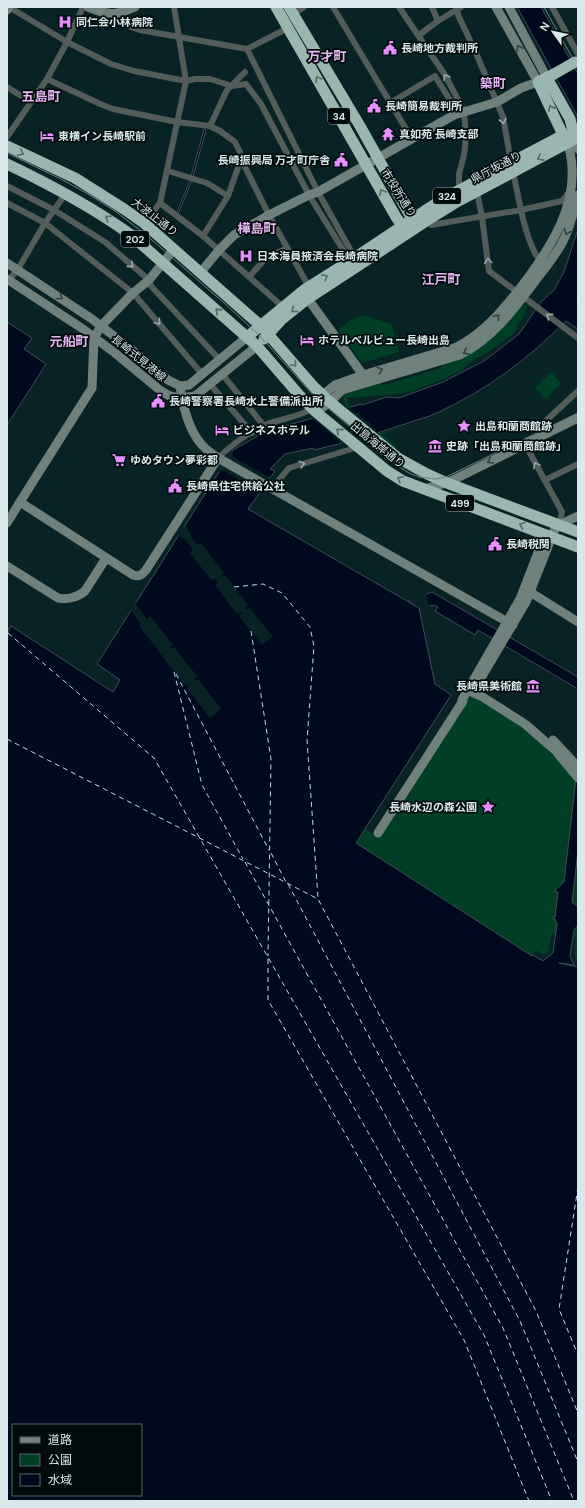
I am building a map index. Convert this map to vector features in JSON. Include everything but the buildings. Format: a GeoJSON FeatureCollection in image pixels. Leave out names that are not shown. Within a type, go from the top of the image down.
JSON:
{"type":"FeatureCollection","features":[{"type":"Feature","properties":{"kind":"highway","name":"市役所通り"},"geometry":{"type":"LineString","coordinates":[[276,7],[288,17],[377,158],[412,219]]}},
{"type":"Feature","properties":{"kind":"highway","name":"市役所通り"},"geometry":{"type":"LineString","coordinates":[[288,17],[366,164],[407,228]]}},
{"type":"Feature","properties":{"kind":"highway"},"geometry":{"type":"LineString","coordinates":[[573,137],[546,78],[577,59]]}},
{"type":"Feature","properties":{"kind":"highway","name":"県庁坂通り"},"geometry":{"type":"LineString","coordinates":[[246,337],[265,330],[281,320],[407,228],[412,219],[459,190],[512,167],[573,137]]}},
{"type":"Feature","properties":{"kind":"highway","name":"大波止通り"},"geometry":{"type":"LineString","coordinates":[[7,146],[74,178],[144,223],[265,330]]}},
{"type":"Feature","properties":{"kind":"highway","name":"202"},"geometry":{"type":"LineString","coordinates":[[7,164],[66,193],[110,220],[131,235],[257,346]]}},
{"type":"Feature","properties":{"kind":"highway","name":"県庁坂通り"},"geometry":{"type":"LineString","coordinates":[[257,346],[265,330],[283,307],[309,287],[407,228],[426,221],[455,203],[477,192],[512,167]]}},
{"type":"Feature","properties":{"kind":"highway","name":"出島海岸通り"},"geometry":{"type":"LineString","coordinates":[[265,330],[314,387],[406,464],[447,483],[578,532]]}},
{"type":"Feature","properties":{"kind":"highway","name":"出島海岸通り"},"geometry":{"type":"LineString","coordinates":[[257,346],[314,410],[387,471],[403,481],[423,489],[578,547]]}},
{"type":"Feature","properties":{"kind":"street"},"geometry":{"type":"LineString","coordinates":[[7,10],[9,7],[67,42],[112,64],[134,71],[186,81],[210,79],[232,86],[246,84],[262,104],[309,195],[352,260]]}},
{"type":"Feature","properties":{"kind":"street"},"geometry":{"type":"LineString","coordinates":[[7,138],[47,79],[67,42],[83,7]]}},
{"type":"Feature","properties":{"kind":"street"},"geometry":{"type":"LineString","coordinates":[[88,7],[100,12],[111,14],[123,13],[135,7]]}},
{"type":"Feature","properties":{"kind":"street"},"geometry":{"type":"LineString","coordinates":[[144,223],[160,202],[168,171],[186,81],[174,7]]}},
{"type":"Feature","properties":{"kind":"street"},"geometry":{"type":"LineString","coordinates":[[111,14],[125,25],[140,30],[247,49],[288,17],[304,7]]}},
{"type":"Feature","properties":{"kind":"street"},"geometry":{"type":"LineString","coordinates":[[333,7],[412,139]]}},
{"type":"Feature","properties":{"kind":"street"},"geometry":{"type":"LineString","coordinates":[[399,7],[445,75],[461,112],[466,136],[464,155],[459,174],[459,190]]}},
{"type":"Feature","properties":{"kind":"street"},"geometry":{"type":"LineString","coordinates":[[432,7],[438,21]]}},
{"type":"Feature","properties":{"kind":"street"},"geometry":{"type":"LineString","coordinates":[[419,35],[458,7]]}},
{"type":"Feature","properties":{"kind":"street"},"geometry":{"type":"LineString","coordinates":[[458,7],[458,15],[503,117],[521,210],[535,255],[545,262]]}},
{"type":"Feature","properties":{"kind":"street"},"geometry":{"type":"LineString","coordinates":[[496,7],[546,78]]}},
{"type":"Feature","properties":{"kind":"street"},"geometry":{"type":"LineString","coordinates":[[509,7],[546,78]]}},
{"type":"Feature","properties":{"kind":"street"},"geometry":{"type":"LineString","coordinates":[[552,7],[577,59]]}},
{"type":"Feature","properties":{"kind":"street"},"geometry":{"type":"LineString","coordinates":[[247,49],[352,260]]}},
{"type":"Feature","properties":{"kind":"street"},"geometry":{"type":"LineString","coordinates":[[210,126],[227,90],[245,72]]}},
{"type":"Feature","properties":{"kind":"street"},"geometry":{"type":"LineString","coordinates":[[390,103],[435,76],[461,112]]}},
{"type":"Feature","properties":{"kind":"street"},"geometry":{"type":"LineString","coordinates":[[201,272],[219,250],[234,235],[269,215],[318,192],[461,112],[497,102],[521,88],[546,78]]}},
{"type":"Feature","properties":{"kind":"street"},"geometry":{"type":"LineString","coordinates":[[47,79],[98,103],[114,108],[177,122],[210,126],[235,142],[240,152],[241,159],[269,215],[309,287]]}},
{"type":"Feature","properties":{"kind":"street"},"geometry":{"type":"LineString","coordinates":[[7,87],[31,102]]}},
{"type":"Feature","properties":{"kind":"street"},"geometry":{"type":"LineString","coordinates":[[20,502],[133,575],[138,576],[143,574],[230,447],[264,426],[314,410],[327,399],[342,390],[460,355],[472,349],[500,325],[520,294],[564,238],[572,219],[574,192],[570,151],[573,137]]}},
{"type":"Feature","properties":{"kind":"street"},"geometry":{"type":"LineString","coordinates":[[203,236],[228,196],[241,159]]}},
{"type":"Feature","properties":{"kind":"street"},"geometry":{"type":"LineString","coordinates":[[168,171],[207,183],[228,196]]}},
{"type":"Feature","properties":{"kind":"street"},"geometry":{"type":"LineString","coordinates":[[7,186],[54,210],[105,242],[149,280],[151,286],[220,360]]}},
{"type":"Feature","properties":{"kind":"street"},"geometry":{"type":"LineString","coordinates":[[477,192],[489,271],[578,338]]}},
{"type":"Feature","properties":{"kind":"street"},"geometry":{"type":"LineString","coordinates":[[426,221],[431,225],[521,210],[564,200],[574,192]]}},
{"type":"Feature","properties":{"kind":"street"},"geometry":{"type":"LineString","coordinates":[[8,280],[18,269],[45,223],[66,193]]}},
{"type":"Feature","properties":{"kind":"street"},"geometry":{"type":"LineString","coordinates":[[160,202],[203,236],[283,307]]}},
{"type":"Feature","properties":{"kind":"street"},"geometry":{"type":"LineString","coordinates":[[7,203],[45,223],[133,293],[202,374]]}},
{"type":"Feature","properties":{"kind":"street"},"geometry":{"type":"LineString","coordinates":[[249,277],[265,259],[288,248]]}},
{"type":"Feature","properties":{"kind":"street"},"geometry":{"type":"LineString","coordinates":[[7,522],[92,388],[94,338],[101,326],[133,293],[149,280],[174,249]]}},
{"type":"Feature","properties":{"kind":"street","name":"長崎式見港線"},"geometry":{"type":"LineString","coordinates":[[7,263],[101,326],[138,354],[168,380],[180,386],[189,385],[246,337]]}},
{"type":"Feature","properties":{"kind":"street","name":"長崎式見港線"},"geometry":{"type":"LineString","coordinates":[[8,280],[65,316],[115,353],[161,391],[170,396],[182,398]]}},
{"type":"Feature","properties":{"kind":"street"},"geometry":{"type":"LineString","coordinates":[[327,399],[335,385],[457,346],[468,341],[495,319],[520,294]]}},
{"type":"Feature","properties":{"kind":"street"},"geometry":{"type":"LineString","coordinates":[[308,299],[363,375]]}},
{"type":"Feature","properties":{"kind":"street"},"geometry":{"type":"LineString","coordinates":[[182,398],[195,396],[257,346]]}},
{"type":"Feature","properties":{"kind":"street"},"geometry":{"type":"LineString","coordinates":[[222,374],[264,426]]}},
{"type":"Feature","properties":{"kind":"street"},"geometry":{"type":"LineString","coordinates":[[210,384],[252,433]]}},
{"type":"Feature","properties":{"kind":"street"},"geometry":{"type":"LineString","coordinates":[[180,386],[191,428],[196,437],[206,448],[222,460],[510,624]]}},
{"type":"Feature","properties":{"kind":"street"},"geometry":{"type":"LineString","coordinates":[[542,436],[538,428],[578,391]]}},
{"type":"Feature","properties":{"kind":"street"},"geometry":{"type":"LineString","coordinates":[[423,489],[447,483],[578,418]]}},
{"type":"Feature","properties":{"kind":"street"},"geometry":{"type":"LineString","coordinates":[[525,444],[562,512],[559,525]]}},
{"type":"Feature","properties":{"kind":"street"},"geometry":{"type":"LineString","coordinates":[[270,486],[289,468],[358,447]]}},
{"type":"Feature","properties":{"kind":"street"},"geometry":{"type":"LineString","coordinates":[[544,480],[578,464]]}},
{"type":"Feature","properties":{"kind":"street"},"geometry":{"type":"LineString","coordinates":[[510,624],[542,542],[550,536],[559,525],[578,516]]}},
{"type":"Feature","properties":{"kind":"street"},"geometry":{"type":"LineString","coordinates":[[378,833],[471,688],[530,592],[549,544],[550,536]]}},
{"type":"Feature","properties":{"kind":"street"},"geometry":{"type":"LineString","coordinates":[[7,566],[58,598],[66,599],[81,594],[85,591],[106,558]]}},
{"type":"Feature","properties":{"kind":"street"},"geometry":{"type":"LineString","coordinates":[[530,592],[578,622]]}},
{"type":"Feature","properties":{"kind":"street"},"geometry":{"type":"LineString","coordinates":[[471,688],[525,724],[575,766],[578,778]]}},
{"type":"Feature","properties":{"kind":"green space"},"geometry":{"type":"Polygon","coordinates":[[[528,304],[525,313],[514,333],[490,351],[469,363],[463,369],[444,379],[409,392],[347,398],[350,407],[380,433],[405,427],[382,434],[398,448],[394,448],[346,408],[343,397],[344,394],[379,383],[387,384],[441,368],[445,362],[522,305],[528,304]]]}},
{"type":"Feature","properties":{"kind":"green space"},"geometry":{"type":"Polygon","coordinates":[[[364,315],[391,324],[399,352],[362,363],[338,330],[351,320],[364,315]]]}},
{"type":"Feature","properties":{"kind":"green space"},"geometry":{"type":"Polygon","coordinates":[[[551,372],[561,383],[546,399],[535,388],[551,372]]]}},
{"type":"Feature","properties":{"kind":"green space","name":"長崎水辺の森公園"},"geometry":{"type":"Polygon","coordinates":[[[475,697],[531,735],[556,757],[578,785],[578,960],[575,957],[575,938],[552,934],[548,953],[543,955],[536,950],[532,956],[356,843],[365,829],[378,837],[465,699],[475,697]]]}},
{"type":"Feature","properties":{"kind":"water"},"geometry":{"type":"Polygon","coordinates":[[[517,7],[541,7],[578,74],[578,117],[517,7]]]}},
{"type":"Feature","properties":{"kind":"water"},"geometry":{"type":"Polygon","coordinates":[[[204,129],[206,130],[192,180],[179,212],[177,212],[190,180],[204,129]]]}},
{"type":"Feature","properties":{"kind":"water"},"geometry":{"type":"Polygon","coordinates":[[[578,229],[578,329],[566,321],[537,348],[507,372],[457,403],[435,414],[349,441],[314,450],[313,448],[285,454],[270,469],[275,471],[248,509],[419,608],[435,684],[451,695],[356,843],[532,956],[533,955],[543,961],[553,953],[557,924],[555,919],[553,919],[553,917],[555,917],[558,892],[555,890],[564,882],[578,761],[578,851],[572,902],[578,907],[578,925],[574,930],[570,956],[574,965],[559,963],[578,967],[578,1501],[7,1501],[7,634],[10,630],[7,628],[10,628],[11,626],[113,692],[120,680],[97,664],[233,450],[265,432],[387,397],[399,398],[443,382],[484,361],[519,334],[541,302],[554,290],[564,272],[578,229]]]}},
{"type":"Feature","properties":{"kind":"water"},"geometry":{"type":"Polygon","coordinates":[[[7,322],[32,338],[24,349],[46,364],[7,425],[7,322]]]}},
{"type":"Feature","properties":{"kind":"water"},"geometry":{"type":"Polygon","coordinates":[[[432,592],[578,677],[578,689],[478,630],[475,635],[435,611],[438,607],[434,605],[420,608],[408,601],[432,592]]]}},
{"type":"Feature","properties":{"kind":"pier"},"geometry":{"type":"Polygon","coordinates":[[[349,407],[356,413],[360,413],[359,415],[367,422],[370,422],[370,425],[379,433],[342,444],[311,417],[349,407]]]}},
{"type":"Feature","properties":{"kind":"pier"},"geometry":{"type":"Polygon","coordinates":[[[232,451],[235,458],[267,476],[271,476],[259,492],[224,471],[219,472],[232,451]]]}},
{"type":"Feature","properties":{"kind":"pier"},"geometry":{"type":"Polygon","coordinates":[[[185,526],[197,545],[201,543],[224,573],[221,576],[222,577],[225,575],[248,605],[245,608],[247,610],[250,608],[273,637],[262,645],[239,616],[242,613],[237,614],[215,585],[218,582],[215,579],[212,581],[190,553],[193,550],[184,538],[182,539],[178,534],[185,526]]]}},
{"type":"Feature","properties":{"kind":"pier"},"geometry":{"type":"Polygon","coordinates":[[[426,592],[429,607],[421,609],[407,599],[426,592]]]}},
{"type":"Feature","properties":{"kind":"pier"},"geometry":{"type":"Polygon","coordinates":[[[135,603],[147,619],[150,616],[173,645],[170,648],[171,649],[174,647],[197,676],[194,679],[198,679],[221,709],[210,718],[187,688],[189,686],[187,684],[185,686],[162,656],[164,654],[161,654],[139,626],[141,624],[130,609],[135,603]]]}},
{"type":"Feature","properties":{"kind":"ferry route"},"geometry":{"type":"LineString","coordinates":[[234,587],[263,584],[282,593],[310,627],[314,646],[307,740],[318,898]]}},
{"type":"Feature","properties":{"kind":"ferry route"},"geometry":{"type":"LineString","coordinates":[[251,631],[271,759],[268,956]]}},
{"type":"Feature","properties":{"kind":"ferry route"},"geometry":{"type":"LineString","coordinates":[[8,633],[154,758],[484,1335],[552,1501]]}},
{"type":"Feature","properties":{"kind":"ferry route"},"geometry":{"type":"LineString","coordinates":[[174,672],[202,785],[243,859]]}},
{"type":"Feature","properties":{"kind":"ferry route"},"geometry":{"type":"LineString","coordinates":[[176,674],[269,850]]}},
{"type":"Feature","properties":{"kind":"ferry route"},"geometry":{"type":"LineString","coordinates":[[7,739],[318,899],[536,1311],[578,1413]]}},
{"type":"Feature","properties":{"kind":"ferry route"},"geometry":{"type":"LineString","coordinates":[[271,853],[286,882]]}},
{"type":"Feature","properties":{"kind":"ferry route"},"geometry":{"type":"LineString","coordinates":[[245,862],[503,1328],[574,1501]]}},
{"type":"Feature","properties":{"kind":"ferry route"},"geometry":{"type":"LineString","coordinates":[[288,884],[520,1321],[578,1462]]}},
{"type":"Feature","properties":{"kind":"ferry route"},"geometry":{"type":"LineString","coordinates":[[268,959],[268,1000],[464,1340],[529,1501]]}},
{"type":"Feature","properties":{"kind":"ferry route"},"geometry":{"type":"LineString","coordinates":[[578,1187],[559,1309],[578,1355]]}},
{"type":"Feature","properties":{"kind":"tram line"},"geometry":{"type":"LineString","coordinates":[[544,7],[578,68]]}},
{"type":"Feature","properties":{"kind":"tram line"},"geometry":{"type":"LineString","coordinates":[[7,153],[88,194],[115,211],[145,234],[260,336],[314,396],[390,461],[409,473],[419,477],[435,479],[446,477],[578,413]]}},
{"type":"Feature","properties":{"kind":"place","name":"同仁会小林病院"},"geometry":{"type":"Point","coordinates":[65,22]}},
{"type":"Feature","properties":{"kind":"place","name":"長崎地方裁判所"},"geometry":{"type":"Point","coordinates":[390,48]}},
{"type":"Feature","properties":{"kind":"place","name":"長崎簡易裁判所"},"geometry":{"type":"Point","coordinates":[374,106]}},
{"type":"Feature","properties":{"kind":"place","name":"真如苑 長崎支部"},"geometry":{"type":"Point","coordinates":[388,134]}},
{"type":"Feature","properties":{"kind":"place","name":"東横イン長崎駅前"},"geometry":{"type":"Point","coordinates":[47,136]}},
{"type":"Feature","properties":{"kind":"place","name":"長崎振興局 万才町庁舎"},"geometry":{"type":"Point","coordinates":[341,160]}},
{"type":"Feature","properties":{"kind":"place","name":"日本海員掖済会長崎病院"},"geometry":{"type":"Point","coordinates":[246,256]}},
{"type":"Feature","properties":{"kind":"place","name":"ホテルベルビュー長崎出島"},"geometry":{"type":"Point","coordinates":[307,340]}},
{"type":"Feature","properties":{"kind":"place","name":"長崎警察署長崎水上警備派出所"},"geometry":{"type":"Point","coordinates":[158,401]}},
{"type":"Feature","properties":{"kind":"place","name":"出島和蘭商館跡"},"geometry":{"type":"Point","coordinates":[464,426]}},
{"type":"Feature","properties":{"kind":"place","name":"ビジネスホテル"},"geometry":{"type":"Point","coordinates":[222,430]}},
{"type":"Feature","properties":{"kind":"place","name":"史跡「出島和蘭商館跡」"},"geometry":{"type":"Point","coordinates":[435,446]}},
{"type":"Feature","properties":{"kind":"place","name":"ゆめタウン夢彩都"},"geometry":{"type":"Point","coordinates":[119,460]}},
{"type":"Feature","properties":{"kind":"place","name":"長崎県住宅供給公社"},"geometry":{"type":"Point","coordinates":[175,486]}},
{"type":"Feature","properties":{"kind":"place","name":"長崎税関"},"geometry":{"type":"Point","coordinates":[495,544]}},
{"type":"Feature","properties":{"kind":"place","name":"長崎県美術館"},"geometry":{"type":"Point","coordinates":[533,686]}},
{"type":"Feature","properties":{"kind":"place","name":"長崎水辺の森公園"},"geometry":{"type":"Point","coordinates":[488,807]}},
{"type":"Feature","properties":{"kind":"district","name":"万才町"},"geometry":{"type":"Point","coordinates":[327,56]}},
{"type":"Feature","properties":{"kind":"district","name":"築町"},"geometry":{"type":"Point","coordinates":[493,83]}},
{"type":"Feature","properties":{"kind":"district","name":"五島町"},"geometry":{"type":"Point","coordinates":[41,96]}},
{"type":"Feature","properties":{"kind":"district","name":"樺島町"},"geometry":{"type":"Point","coordinates":[257,228]}},
{"type":"Feature","properties":{"kind":"district","name":"江戸町"},"geometry":{"type":"Point","coordinates":[441,279]}},
{"type":"Feature","properties":{"kind":"district","name":"元船町"},"geometry":{"type":"Point","coordinates":[69,341]}}]}
